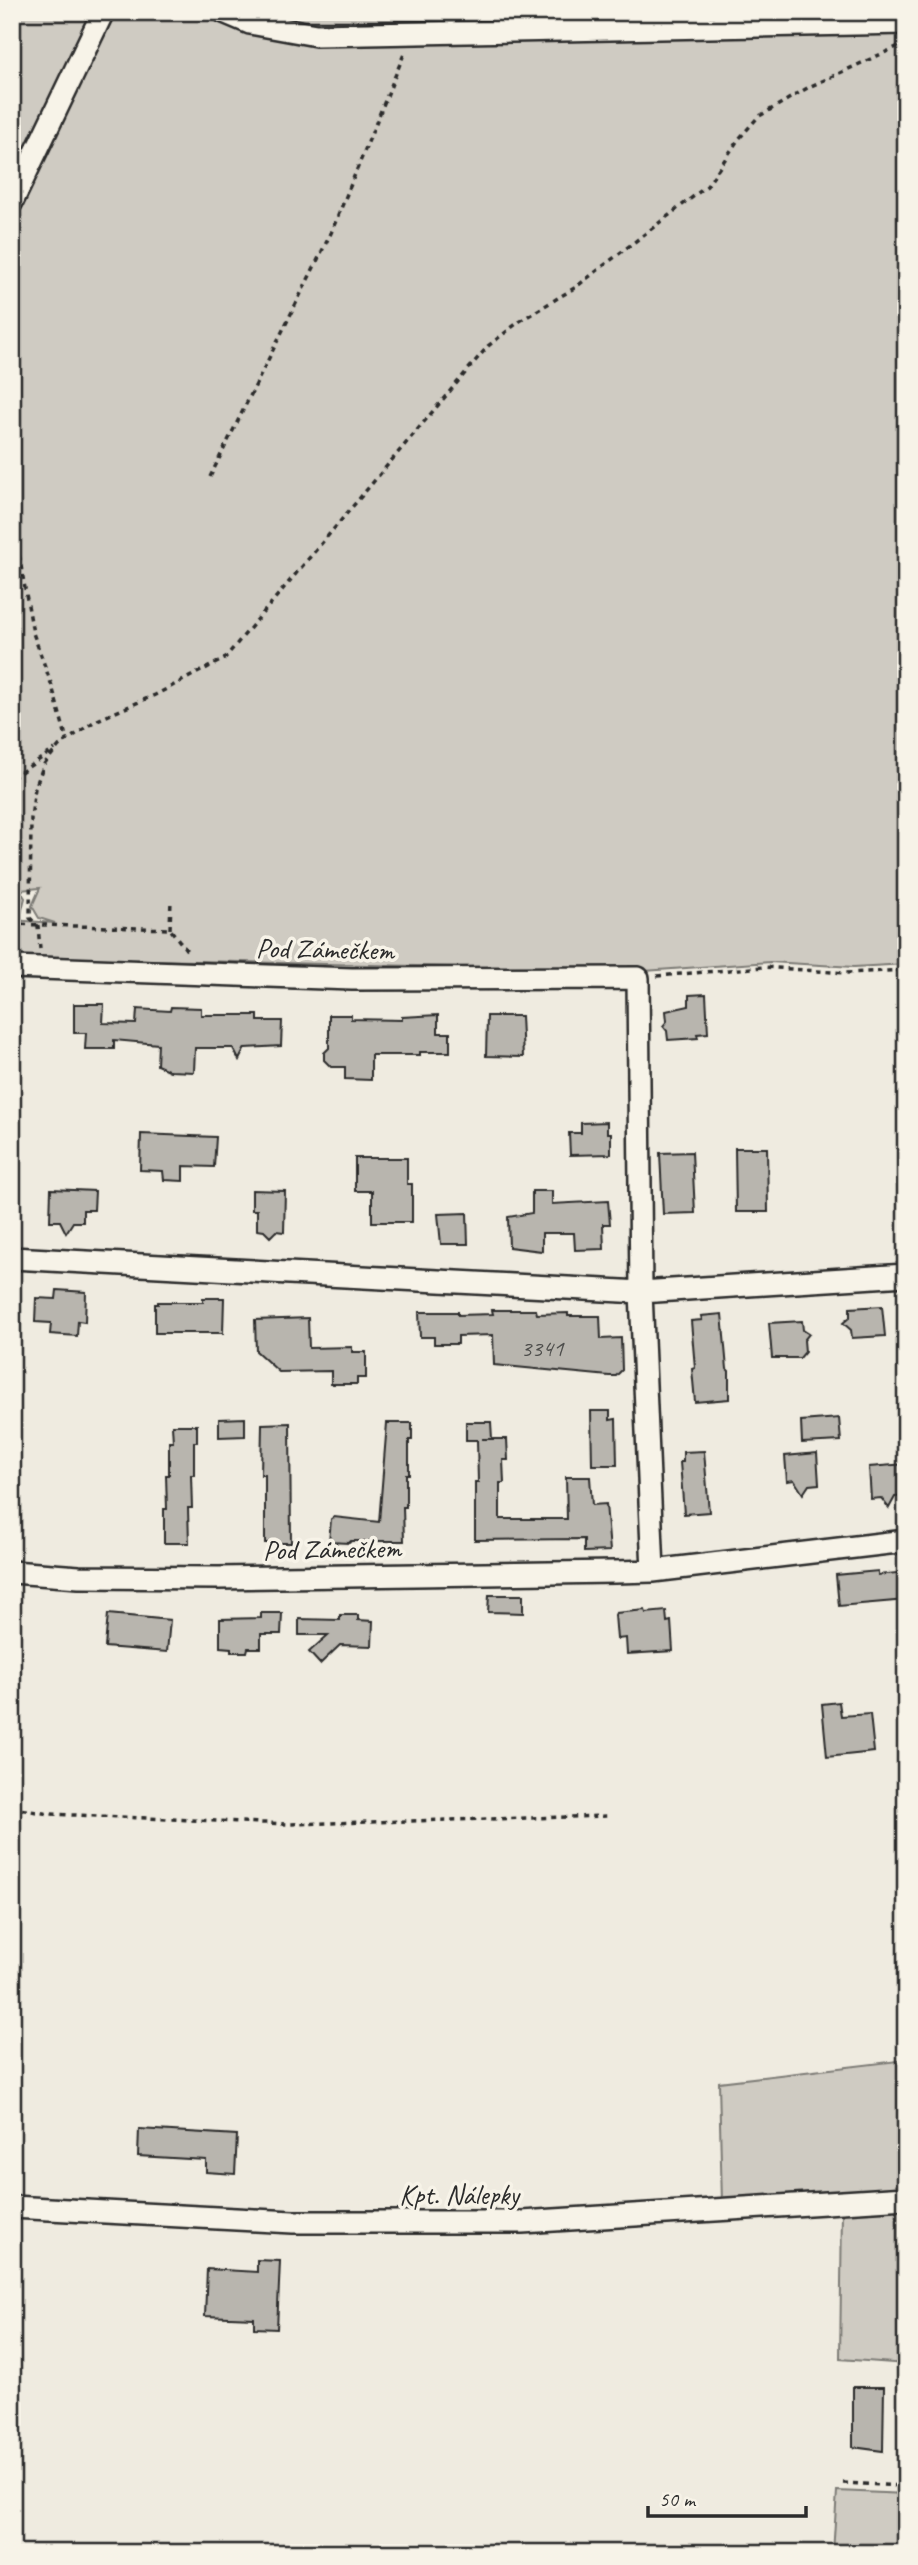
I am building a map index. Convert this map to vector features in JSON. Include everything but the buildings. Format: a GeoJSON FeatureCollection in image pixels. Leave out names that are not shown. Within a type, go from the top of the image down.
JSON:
{"type":"FeatureCollection","features":[{"type":"Feature","properties":{"kind":"street"},"geometry":{"type":"LineString","coordinates":[[12,202],[103,12]]}},
{"type":"Feature","properties":{"kind":"street"},"geometry":{"type":"LineString","coordinates":[[224,12],[250,23],[316,35],[906,23]]}},
{"type":"Feature","properties":{"kind":"street","name":"Pod Zámečkem"},"geometry":{"type":"LineString","coordinates":[[12,967],[352,979],[638,978]]}},
{"type":"Feature","properties":{"kind":"street"},"geometry":{"type":"LineString","coordinates":[[638,978],[641,1292],[653,1571]]}},
{"type":"Feature","properties":{"kind":"street"},"geometry":{"type":"LineString","coordinates":[[12,1258],[641,1292],[906,1275]]}},
{"type":"Feature","properties":{"kind":"street","name":"Pod Zámečkem"},"geometry":{"type":"LineString","coordinates":[[12,1572],[79,1577],[219,1578],[653,1571],[906,1541]]}},
{"type":"Feature","properties":{"kind":"street","name":"Kpt. Nálepky"},"geometry":{"type":"LineString","coordinates":[[12,2207],[293,2222],[522,2222],[906,2198]]}},
{"type":"Feature","properties":{"kind":"path"},"geometry":{"type":"LineString","coordinates":[[210,477],[331,233],[413,33]]}},
{"type":"Feature","properties":{"kind":"path"},"geometry":{"type":"LineString","coordinates":[[12,778],[94,721],[155,695],[224,659],[488,346],[520,321],[576,287],[706,186],[738,140],[758,117],[809,87],[906,42]]}},
{"type":"Feature","properties":{"kind":"path"},"geometry":{"type":"LineString","coordinates":[[12,516],[33,633],[68,740]]}},
{"type":"Feature","properties":{"kind":"path"},"geometry":{"type":"LineString","coordinates":[[42,969],[38,926],[30,918],[31,818],[35,788],[44,764],[68,740]]}},
{"type":"Feature","properties":{"kind":"path"},"geometry":{"type":"LineString","coordinates":[[172,899],[170,929],[206,975]]}},
{"type":"Feature","properties":{"kind":"path"},"geometry":{"type":"LineString","coordinates":[[12,924],[170,929]]}},
{"type":"Feature","properties":{"kind":"path"},"geometry":{"type":"LineString","coordinates":[[638,978],[764,967],[845,973],[906,970]]}},
{"type":"Feature","properties":{"kind":"path"},"geometry":{"type":"LineString","coordinates":[[12,1808],[51,1814],[288,1824],[607,1816]]}},
{"type":"Feature","properties":{"kind":"path"},"geometry":{"type":"LineString","coordinates":[[843,2483],[906,2486]]}},
{"type":"Feature","properties":{"kind":"shaded area"},"geometry":{"type":"Polygon","coordinates":[[[12,12],[906,12],[906,964],[854,967],[770,962],[644,971],[12,957],[12,920],[55,923],[39,918],[32,906],[40,888],[20,890],[25,898],[20,917],[12,919],[12,12]]]}},
{"type":"Feature","properties":{"kind":"shaded area"},"geometry":{"type":"Polygon","coordinates":[[[906,2060],[906,2192],[722,2203],[719,2082],[906,2060]]]}},
{"type":"Feature","properties":{"kind":"shaded area"},"geometry":{"type":"Polygon","coordinates":[[[906,2206],[906,2364],[840,2359],[842,2210],[906,2206]]]}},
{"type":"Feature","properties":{"kind":"shaded area"},"geometry":{"type":"Polygon","coordinates":[[[837,2491],[906,2494],[906,2553],[833,2553],[837,2491]]]}}]}
